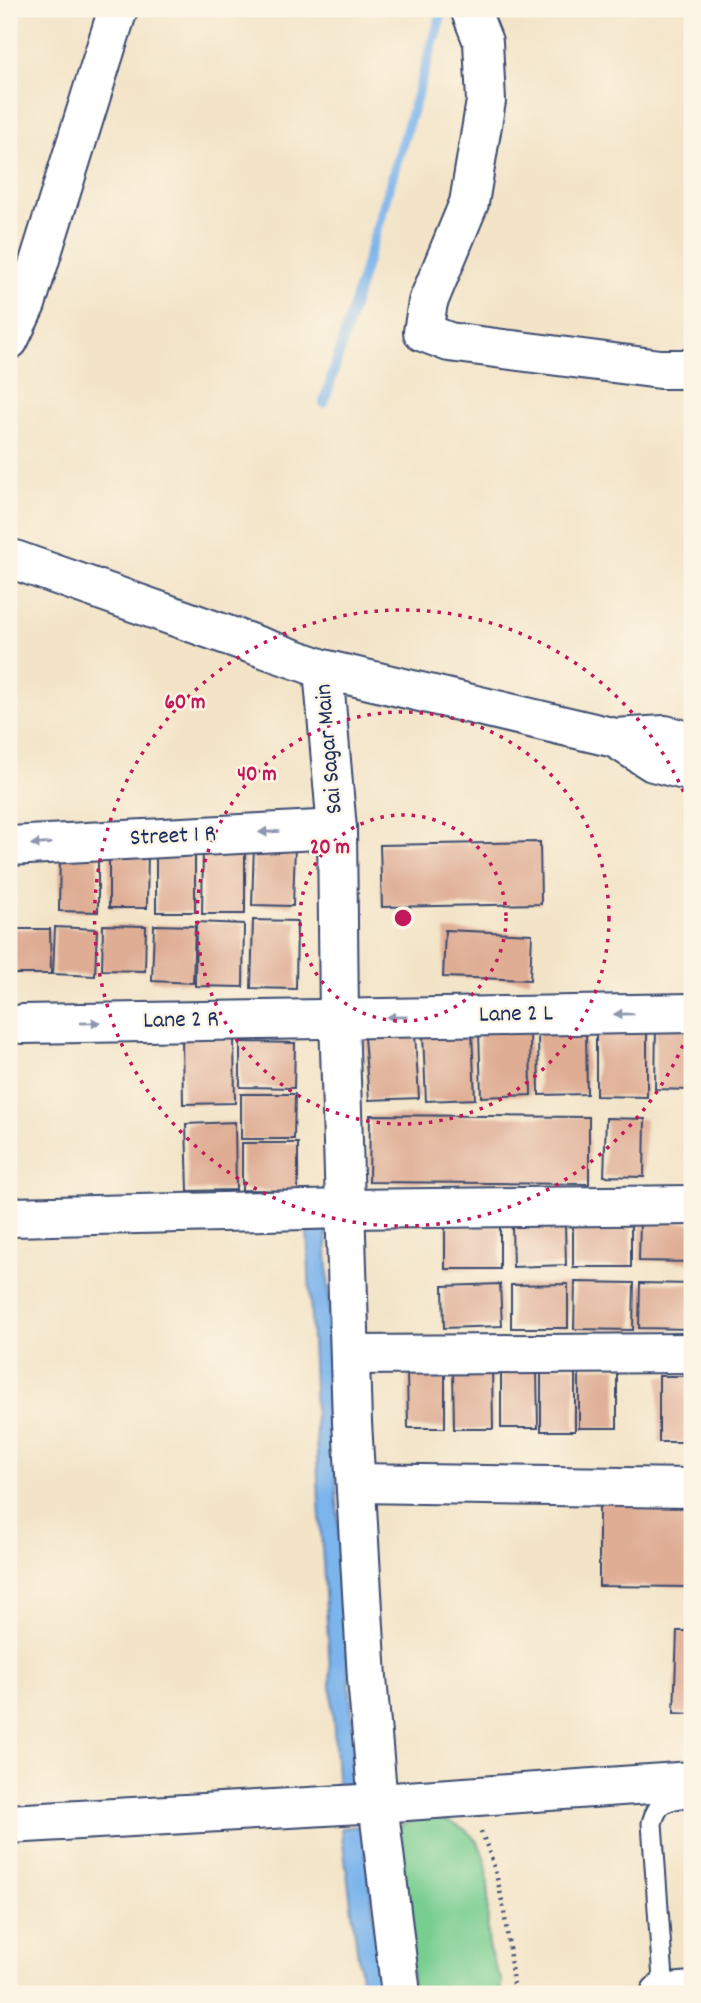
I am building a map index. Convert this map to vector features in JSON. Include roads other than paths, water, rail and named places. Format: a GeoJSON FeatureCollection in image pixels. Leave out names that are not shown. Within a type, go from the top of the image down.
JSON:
{"type":"FeatureCollection","features":[{"type":"Feature","properties":{"kind":"street"},"geometry":{"type":"LineString","coordinates":[[9,340],[26,304],[118,9]]}},
{"type":"Feature","properties":{"kind":"street"},"geometry":{"type":"LineString","coordinates":[[470,9],[483,42],[486,100],[469,203],[428,302],[423,332],[449,342],[660,369],[692,369]]}},
{"type":"Feature","properties":{"kind":"street"},"geometry":{"type":"LineString","coordinates":[[9,558],[323,669],[615,738],[665,735],[692,743]]}},
{"type":"Feature","properties":{"kind":"street","name":"Sai Sagar Main"},"geometry":{"type":"LineString","coordinates":[[323,669],[337,829],[339,1018],[351,1355],[369,1713],[377,1803],[401,1994]]}},
{"type":"Feature","properties":{"kind":"street"},"geometry":{"type":"LineString","coordinates":[[615,738],[653,762],[692,772]]}},
{"type":"Feature","properties":{"kind":"street","name":"Street 1 R"},"geometry":{"type":"LineString","coordinates":[[9,846],[337,829]]}},
{"type":"Feature","properties":{"kind":"street","name":"Lane 2 L"},"geometry":{"type":"LineString","coordinates":[[339,1018],[692,1013]]}},
{"type":"Feature","properties":{"kind":"street","name":"Lane 2 R"},"geometry":{"type":"LineString","coordinates":[[22,1024],[339,1018]]}},
{"type":"Feature","properties":{"kind":"street"},"geometry":{"type":"LineString","coordinates":[[11,1217],[692,1205]]}},
{"type":"Feature","properties":{"kind":"street"},"geometry":{"type":"LineString","coordinates":[[351,1355],[692,1353]]}},
{"type":"Feature","properties":{"kind":"street"},"geometry":{"type":"LineString","coordinates":[[356,1483],[692,1488]]}},
{"type":"Feature","properties":{"kind":"street"},"geometry":{"type":"LineString","coordinates":[[9,1824],[377,1803],[692,1781]]}},
{"type":"Feature","properties":{"kind":"street"},"geometry":{"type":"LineString","coordinates":[[662,1994],[692,1991]]}},
{"type":"Feature","properties":{"kind":"lane"},"geometry":{"type":"LineString","coordinates":[[662,1994],[652,1823],[655,1810],[663,1803],[676,1798],[692,1797]]}},
{"type":"Feature","properties":{"kind":"water"},"geometry":{"type":"Polygon","coordinates":[[[307,1226],[326,1226],[337,1500],[357,1790],[338,1791],[319,1502],[307,1226]]]}},
{"type":"Feature","properties":{"kind":"water"},"geometry":{"type":"Polygon","coordinates":[[[362,1826],[384,1994],[363,1994],[341,1828],[362,1826]]]}},
{"type":"Feature","properties":{"kind":"waterway"},"geometry":{"type":"LineString","coordinates":[[324,403],[443,9]]}}]}
